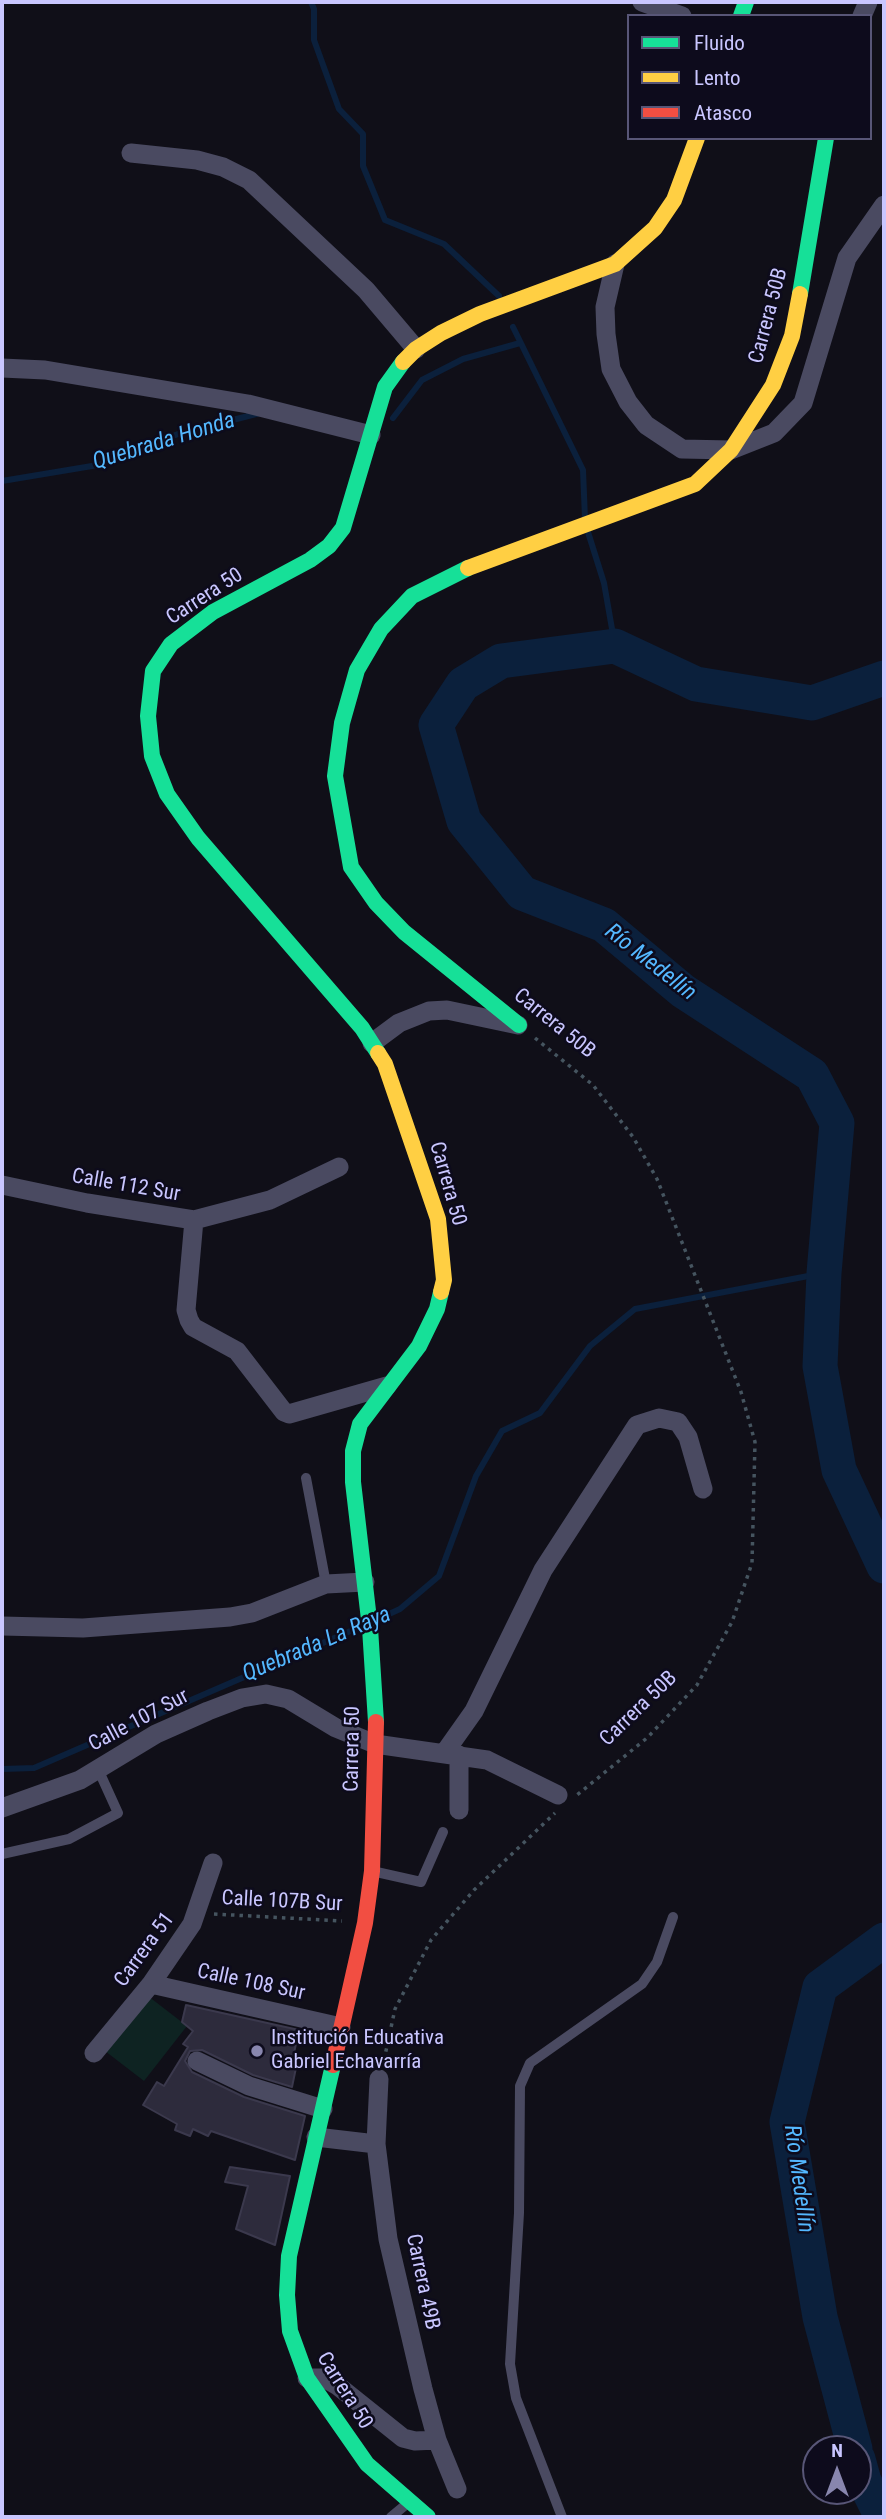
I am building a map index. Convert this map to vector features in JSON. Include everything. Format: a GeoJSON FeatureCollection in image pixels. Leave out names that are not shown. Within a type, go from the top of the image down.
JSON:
{"type":"FeatureCollection","features":[{"type":"Feature","properties":{"kind":"main road","name":"Carrera 50"},"geometry":{"type":"LineString","coordinates":[[428,2517],[367,2464],[307,2378],[290,2331],[287,2295],[289,2256],[365,1923],[372,1871],[375,1744],[369,1623],[353,1482],[353,1451],[360,1424],[419,1346],[437,1309],[444,1280],[438,1219],[386,1064],[327,986],[198,838],[167,794],[152,756],[148,716],[153,671],[171,644],[213,612],[310,560],[336,537],[343,528],[385,387],[396,369],[416,349],[480,314],[615,264],[656,228],[674,200],[695,140]]}},
{"type":"Feature","properties":{"kind":"main road","name":"Carrera 50B"},"geometry":{"type":"LineString","coordinates":[[519,1026],[404,932],[376,903],[351,867],[342,828],[335,776],[342,723],[356,670],[381,629],[412,596],[452,574],[695,484],[732,450],[773,385],[792,336],[808,256],[826,140]]}},
{"type":"Feature","properties":{"kind":"street"},"geometry":{"type":"LineString","coordinates":[[642,2],[676,14]]}},
{"type":"Feature","properties":{"kind":"street"},"geometry":{"type":"LineString","coordinates":[[131,153],[197,160],[223,167],[249,180],[366,290],[416,349]]}},
{"type":"Feature","properties":{"kind":"street"},"geometry":{"type":"LineString","coordinates":[[615,264],[605,307],[606,334],[611,369],[628,402],[646,425],[682,449],[732,450],[774,433],[803,403],[847,258],[884,205]]}},
{"type":"Feature","properties":{"kind":"street"},"geometry":{"type":"LineString","coordinates":[[2,368],[45,370],[248,404],[371,435]]}},
{"type":"Feature","properties":{"kind":"street"},"geometry":{"type":"LineString","coordinates":[[372,1043],[399,1023],[429,1011],[447,1010],[519,1026]]}},
{"type":"Feature","properties":{"kind":"street"},"geometry":{"type":"LineString","coordinates":[[194,1220],[270,1200],[339,1167]]}},
{"type":"Feature","properties":{"kind":"street","name":"Calle 112 Sur"},"geometry":{"type":"LineString","coordinates":[[2,1185],[87,1203],[194,1220],[186,1310],[189,1320],[193,1327],[237,1350],[262,1379],[281,1410],[289,1413],[387,1386]]}},
{"type":"Feature","properties":{"kind":"street"},"geometry":{"type":"LineString","coordinates":[[459,1810],[452,1754],[543,1570],[638,1425],[659,1418],[678,1422],[688,1437],[704,1489]]}},
{"type":"Feature","properties":{"kind":"street"},"geometry":{"type":"LineString","coordinates":[[2,1626],[83,1628],[230,1617],[252,1613],[326,1584],[365,1582]]}},
{"type":"Feature","properties":{"kind":"street","name":"Calle 107 Sur"},"geometry":{"type":"LineString","coordinates":[[2,1808],[80,1780],[156,1734],[242,1698],[266,1694],[288,1699],[336,1728],[375,1744],[452,1754],[505,1767],[564,1800]]}},
{"type":"Feature","properties":{"kind":"street","name":"Carrera 51"},"geometry":{"type":"LineString","coordinates":[[94,2053],[150,1984],[198,1913],[213,1863]]}},
{"type":"Feature","properties":{"kind":"street","name":"Calle 108 Sur"},"geometry":{"type":"LineString","coordinates":[[150,1984],[341,2027]]}},
{"type":"Feature","properties":{"kind":"street"},"geometry":{"type":"LineString","coordinates":[[197,2061],[249,2085],[323,2109]]}},
{"type":"Feature","properties":{"kind":"street","name":"Carrera 49B"},"geometry":{"type":"LineString","coordinates":[[379,2079],[376,2144],[388,2239],[437,2440],[457,2489]]}},
{"type":"Feature","properties":{"kind":"street"},"geometry":{"type":"LineString","coordinates":[[316,2137],[376,2144]]}},
{"type":"Feature","properties":{"kind":"street"},"geometry":{"type":"LineString","coordinates":[[307,2378],[324,2378],[338,2386],[404,2438],[415,2441],[437,2440]]}},
{"type":"Feature","properties":{"kind":"lane"},"geometry":{"type":"LineString","coordinates":[[306,1478],[326,1584]]}},
{"type":"Feature","properties":{"kind":"lane"},"geometry":{"type":"LineString","coordinates":[[2,1854],[69,1839],[118,1813],[98,1769]]}},
{"type":"Feature","properties":{"kind":"lane"},"geometry":{"type":"LineString","coordinates":[[372,1871],[421,1882],[443,1832]]}},
{"type":"Feature","properties":{"kind":"lane"},"geometry":{"type":"LineString","coordinates":[[562,2517],[516,2398],[510,2364],[519,2213],[520,2086],[530,2063],[642,1984],[657,1962],[673,1917]]}},
{"type":"Feature","properties":{"kind":"lane"},"geometry":{"type":"LineString","coordinates":[[391,2517],[409,2502]]}},
{"type":"Feature","properties":{"kind":"path","name":"Carrera 50B"},"geometry":{"type":"LineString","coordinates":[[379,2079],[396,2009],[432,1941],[474,1890],[564,1800],[648,1738],[697,1685],[732,1622],[752,1563],[755,1442],[741,1392],[657,1179],[633,1137],[593,1085],[519,1026]]}},
{"type":"Feature","properties":{"kind":"path","name":"Calle 107B Sur"},"geometry":{"type":"LineString","coordinates":[[198,1913],[365,1923]]}},
{"type":"Feature","properties":{"kind":"green space"},"geometry":{"type":"Polygon","coordinates":[[[148,1996],[187,2026],[144,2081],[105,2051],[148,1996]]]}},
{"type":"Feature","properties":{"kind":"building"},"geometry":{"type":"Polygon","coordinates":[[[186,2005],[299,2030],[292,2062],[297,2063],[292,2087],[253,2075],[202,2050],[190,2051],[185,2061],[192,2072],[244,2097],[305,2116],[295,2160],[211,2131],[208,2136],[193,2129],[190,2136],[175,2130],[177,2124],[143,2105],[157,2082],[164,2086],[188,2047],[183,2044],[193,2031],[182,2022],[186,2005]]]}},
{"type":"Feature","properties":{"kind":"building"},"geometry":{"type":"Polygon","coordinates":[[[230,2167],[290,2176],[275,2245],[236,2229],[248,2186],[225,2182],[230,2167]]]}},
{"type":"Feature","properties":{"kind":"waterway"},"geometry":{"type":"LineString","coordinates":[[311,2],[314,9],[314,40],[339,109],[363,134],[363,166],[385,220],[444,244],[499,296]]}},
{"type":"Feature","properties":{"kind":"waterway"},"geometry":{"type":"LineString","coordinates":[[513,327],[583,470],[585,519]]}},
{"type":"Feature","properties":{"kind":"waterway","name":"Quebrada Honda"},"geometry":{"type":"LineString","coordinates":[[393,418],[422,380],[463,359],[520,343]]}},
{"type":"Feature","properties":{"kind":"waterway","name":"Quebrada Honda"},"geometry":{"type":"LineString","coordinates":[[2,481],[98,465],[178,434],[260,413]]}},
{"type":"Feature","properties":{"kind":"waterway"},"geometry":{"type":"LineString","coordinates":[[587,529],[604,583],[615,646]]}},
{"type":"Feature","properties":{"kind":"waterway","name":"Río Medellín"},"geometry":{"type":"LineString","coordinates":[[884,678],[812,703],[696,684],[615,646],[501,661],[463,684],[436,725],[464,821],[522,893],[604,925],[683,991],[812,1075],[837,1123],[824,1273],[820,1366],[839,1470],[884,1566]]}},
{"type":"Feature","properties":{"kind":"waterway","name":"Quebrada La Raya"},"geometry":{"type":"LineString","coordinates":[[376,1620],[400,1609],[439,1576],[476,1476],[502,1431],[540,1413],[590,1346],[635,1309],[824,1273]]}},
{"type":"Feature","properties":{"kind":"waterway","name":"Quebrada La Raya"},"geometry":{"type":"LineString","coordinates":[[2,1769],[34,1768],[362,1626]]}},
{"type":"Feature","properties":{"kind":"waterway","name":"Río Medellín"},"geometry":{"type":"LineString","coordinates":[[851,2435],[820,2317],[787,2122],[820,1987],[884,1940]]}},
{"type":"Feature","properties":{"kind":"waterway","name":"Río Medellín"},"geometry":{"type":"LineString","coordinates":[[872,2497],[882,2517]]}},
{"type":"Feature","properties":{"kind":"traffic: fast"},"geometry":{"type":"LineString","coordinates":[[742,14],[746,2]]}},
{"type":"Feature","properties":{"kind":"traffic: fast"},"geometry":{"type":"LineString","coordinates":[[800,294],[826,140]]}},
{"type":"Feature","properties":{"kind":"traffic: fast"},"geometry":{"type":"LineString","coordinates":[[378,1053],[362,1028],[198,838],[167,794],[152,756],[148,716],[153,671],[171,644],[213,612],[310,560],[329,546],[343,528],[385,387],[403,362]]}},
{"type":"Feature","properties":{"kind":"traffic: fast"},"geometry":{"type":"LineString","coordinates":[[468,568],[412,596],[381,629],[357,670],[342,723],[335,776],[351,867],[376,903],[404,932],[519,1025]]}},
{"type":"Feature","properties":{"kind":"traffic: fast"},"geometry":{"type":"LineString","coordinates":[[376,1722],[370,1628],[353,1482],[353,1451],[360,1424],[419,1346],[437,1309],[441,1292]]}},
{"type":"Feature","properties":{"kind":"traffic: fast"},"geometry":{"type":"LineString","coordinates":[[333,2065],[289,2256],[287,2295],[290,2331],[307,2378],[367,2464],[428,2517]]}},
{"type":"Feature","properties":{"kind":"traffic: slow"},"geometry":{"type":"LineString","coordinates":[[403,362],[416,349],[441,333],[480,314],[615,264],[655,228],[674,200],[696,140]]}},
{"type":"Feature","properties":{"kind":"traffic: slow"},"geometry":{"type":"LineString","coordinates":[[468,568],[695,484],[731,450],[773,385],[792,336],[800,294]]}},
{"type":"Feature","properties":{"kind":"traffic: slow"},"geometry":{"type":"LineString","coordinates":[[378,1053],[385,1064],[438,1219],[444,1280],[441,1292]]}},
{"type":"Feature","properties":{"kind":"traffic: jam"},"geometry":{"type":"LineString","coordinates":[[333,2065],[365,1923],[372,1871],[376,1722]]}},
{"type":"Feature","properties":{"kind":"place","name":"Institución Educativa Gabriel Echavarría"},"geometry":{"type":"Point","coordinates":[257,2051]}}]}
